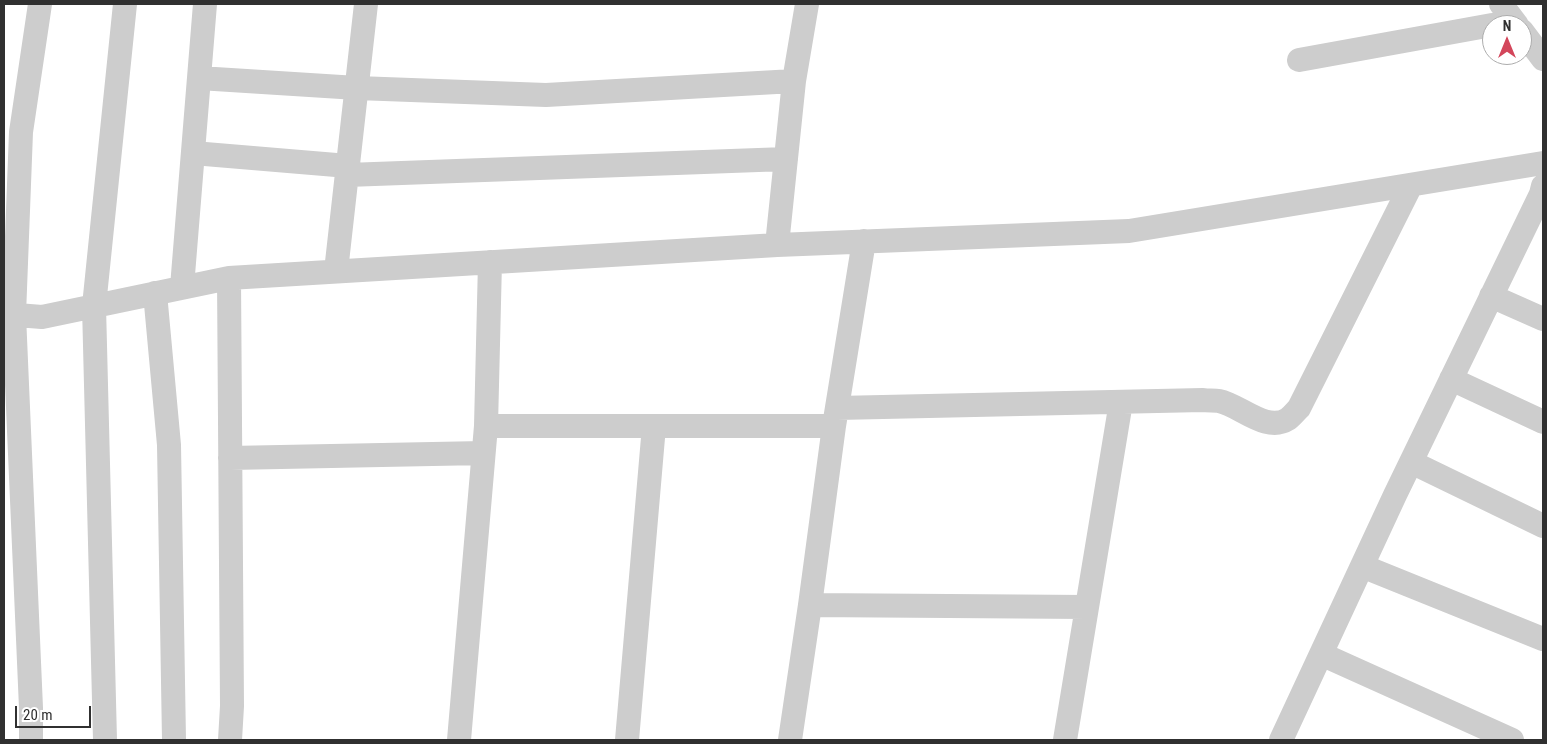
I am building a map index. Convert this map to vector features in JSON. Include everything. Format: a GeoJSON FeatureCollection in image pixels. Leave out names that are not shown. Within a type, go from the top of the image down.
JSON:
{"type":"FeatureCollection","features":[{"type":"Feature","properties":{"kind":"street"},"geometry":{"type":"LineString","coordinates":[[31,740],[31,708],[9,314],[21,132],[40,4]]}},
{"type":"Feature","properties":{"kind":"street"},"geometry":{"type":"LineString","coordinates":[[105,740],[94,306],[125,4]]}},
{"type":"Feature","properties":{"kind":"street"},"geometry":{"type":"LineString","coordinates":[[182,288],[205,4]]}},
{"type":"Feature","properties":{"kind":"street"},"geometry":{"type":"LineString","coordinates":[[336,271],[366,4]]}},
{"type":"Feature","properties":{"kind":"street"},"geometry":{"type":"LineString","coordinates":[[777,245],[794,81],[807,4]]}},
{"type":"Feature","properties":{"kind":"street"},"geometry":{"type":"LineString","coordinates":[[1299,60],[1482,27]]}},
{"type":"Feature","properties":{"kind":"street"},"geometry":{"type":"LineString","coordinates":[[1532,48],[1543,59]]}},
{"type":"Feature","properties":{"kind":"street"},"geometry":{"type":"LineString","coordinates":[[199,78],[357,88],[546,95],[794,81]]}},
{"type":"Feature","properties":{"kind":"street"},"geometry":{"type":"LineString","coordinates":[[193,153],[348,170],[786,159]]}},
{"type":"Feature","properties":{"kind":"street"},"geometry":{"type":"LineString","coordinates":[[9,314],[42,317],[229,278],[777,245],[1130,231],[1543,163]]}},
{"type":"Feature","properties":{"kind":"street"},"geometry":{"type":"LineString","coordinates":[[486,426],[654,426],[1121,402],[1219,401],[1264,421],[1275,423],[1288,419],[1299,408],[1411,185]]}},
{"type":"Feature","properties":{"kind":"street"},"geometry":{"type":"LineString","coordinates":[[1281,740],[1543,186]]}},
{"type":"Feature","properties":{"kind":"street"},"geometry":{"type":"LineString","coordinates":[[790,740],[835,417],[864,241]]}},
{"type":"Feature","properties":{"kind":"street"},"geometry":{"type":"LineString","coordinates":[[459,740],[486,426],[490,262]]}},
{"type":"Feature","properties":{"kind":"street"},"geometry":{"type":"LineString","coordinates":[[229,278],[232,706],[230,740]]}},
{"type":"Feature","properties":{"kind":"street"},"geometry":{"type":"LineString","coordinates":[[155,293],[169,444],[174,740]]}},
{"type":"Feature","properties":{"kind":"street"},"geometry":{"type":"LineString","coordinates":[[1491,296],[1543,319]]}},
{"type":"Feature","properties":{"kind":"street"},"geometry":{"type":"LineString","coordinates":[[1451,379],[1543,422]]}},
{"type":"Feature","properties":{"kind":"street"},"geometry":{"type":"LineString","coordinates":[[1065,740],[1121,402]]}},
{"type":"Feature","properties":{"kind":"street"},"geometry":{"type":"LineString","coordinates":[[627,740],[654,426]]}},
{"type":"Feature","properties":{"kind":"street"},"geometry":{"type":"LineString","coordinates":[[230,458],[483,454]]}},
{"type":"Feature","properties":{"kind":"street"},"geometry":{"type":"LineString","coordinates":[[1411,462],[1543,526]]}},
{"type":"Feature","properties":{"kind":"street"},"geometry":{"type":"LineString","coordinates":[[1362,566],[1543,639]]}},
{"type":"Feature","properties":{"kind":"street"},"geometry":{"type":"LineString","coordinates":[[810,606],[1087,607]]}},
{"type":"Feature","properties":{"kind":"street"},"geometry":{"type":"LineString","coordinates":[[1321,654],[1512,740]]}}]}
